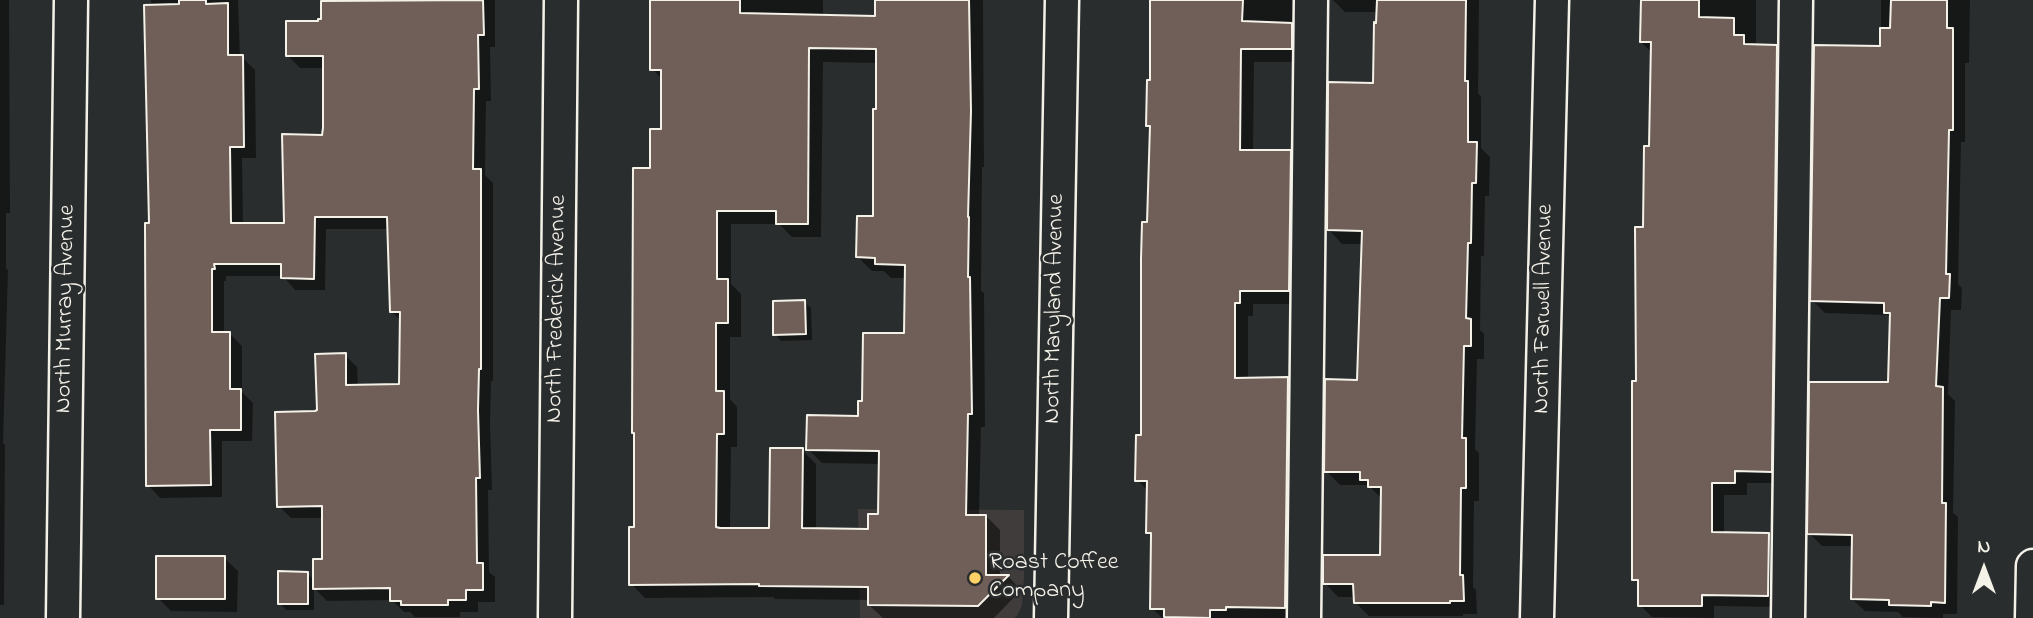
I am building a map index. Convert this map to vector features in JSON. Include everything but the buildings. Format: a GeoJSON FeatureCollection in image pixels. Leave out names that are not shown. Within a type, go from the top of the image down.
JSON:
{"type":"FeatureCollection","features":[{"type":"Feature","properties":{"kind":"street","name":"North Murray Avenue"},"geometry":{"type":"LineString","coordinates":[[63,618],[71,0]]}},
{"type":"Feature","properties":{"kind":"street","name":"North Frederick Avenue"},"geometry":{"type":"LineString","coordinates":[[555,618],[561,0]]}},
{"type":"Feature","properties":{"kind":"street","name":"North Maryland Avenue"},"geometry":{"type":"LineString","coordinates":[[1051,618],[1062,0]]}},
{"type":"Feature","properties":{"kind":"street"},"geometry":{"type":"LineString","coordinates":[[1304,618],[1311,0]]}},
{"type":"Feature","properties":{"kind":"street","name":"North Farwell Avenue"},"geometry":{"type":"LineString","coordinates":[[1538,618],[1552,0]]}},
{"type":"Feature","properties":{"kind":"street"},"geometry":{"type":"LineString","coordinates":[[1788,618],[1796,0]]}},
{"type":"Feature","properties":{"kind":"street"},"geometry":{"type":"LineString","coordinates":[[2032,618],[2033,566]]}},
{"type":"Feature","properties":{"kind":"shaded area"},"geometry":{"type":"Polygon","coordinates":[[[858,509],[1024,510],[1024,578],[1022,605],[1017,616],[860,618],[858,509]]]}},
{"type":"Feature","properties":{"kind":"place","name":"Roast Coffee Company"},"geometry":{"type":"Point","coordinates":[975,578]}}]}
